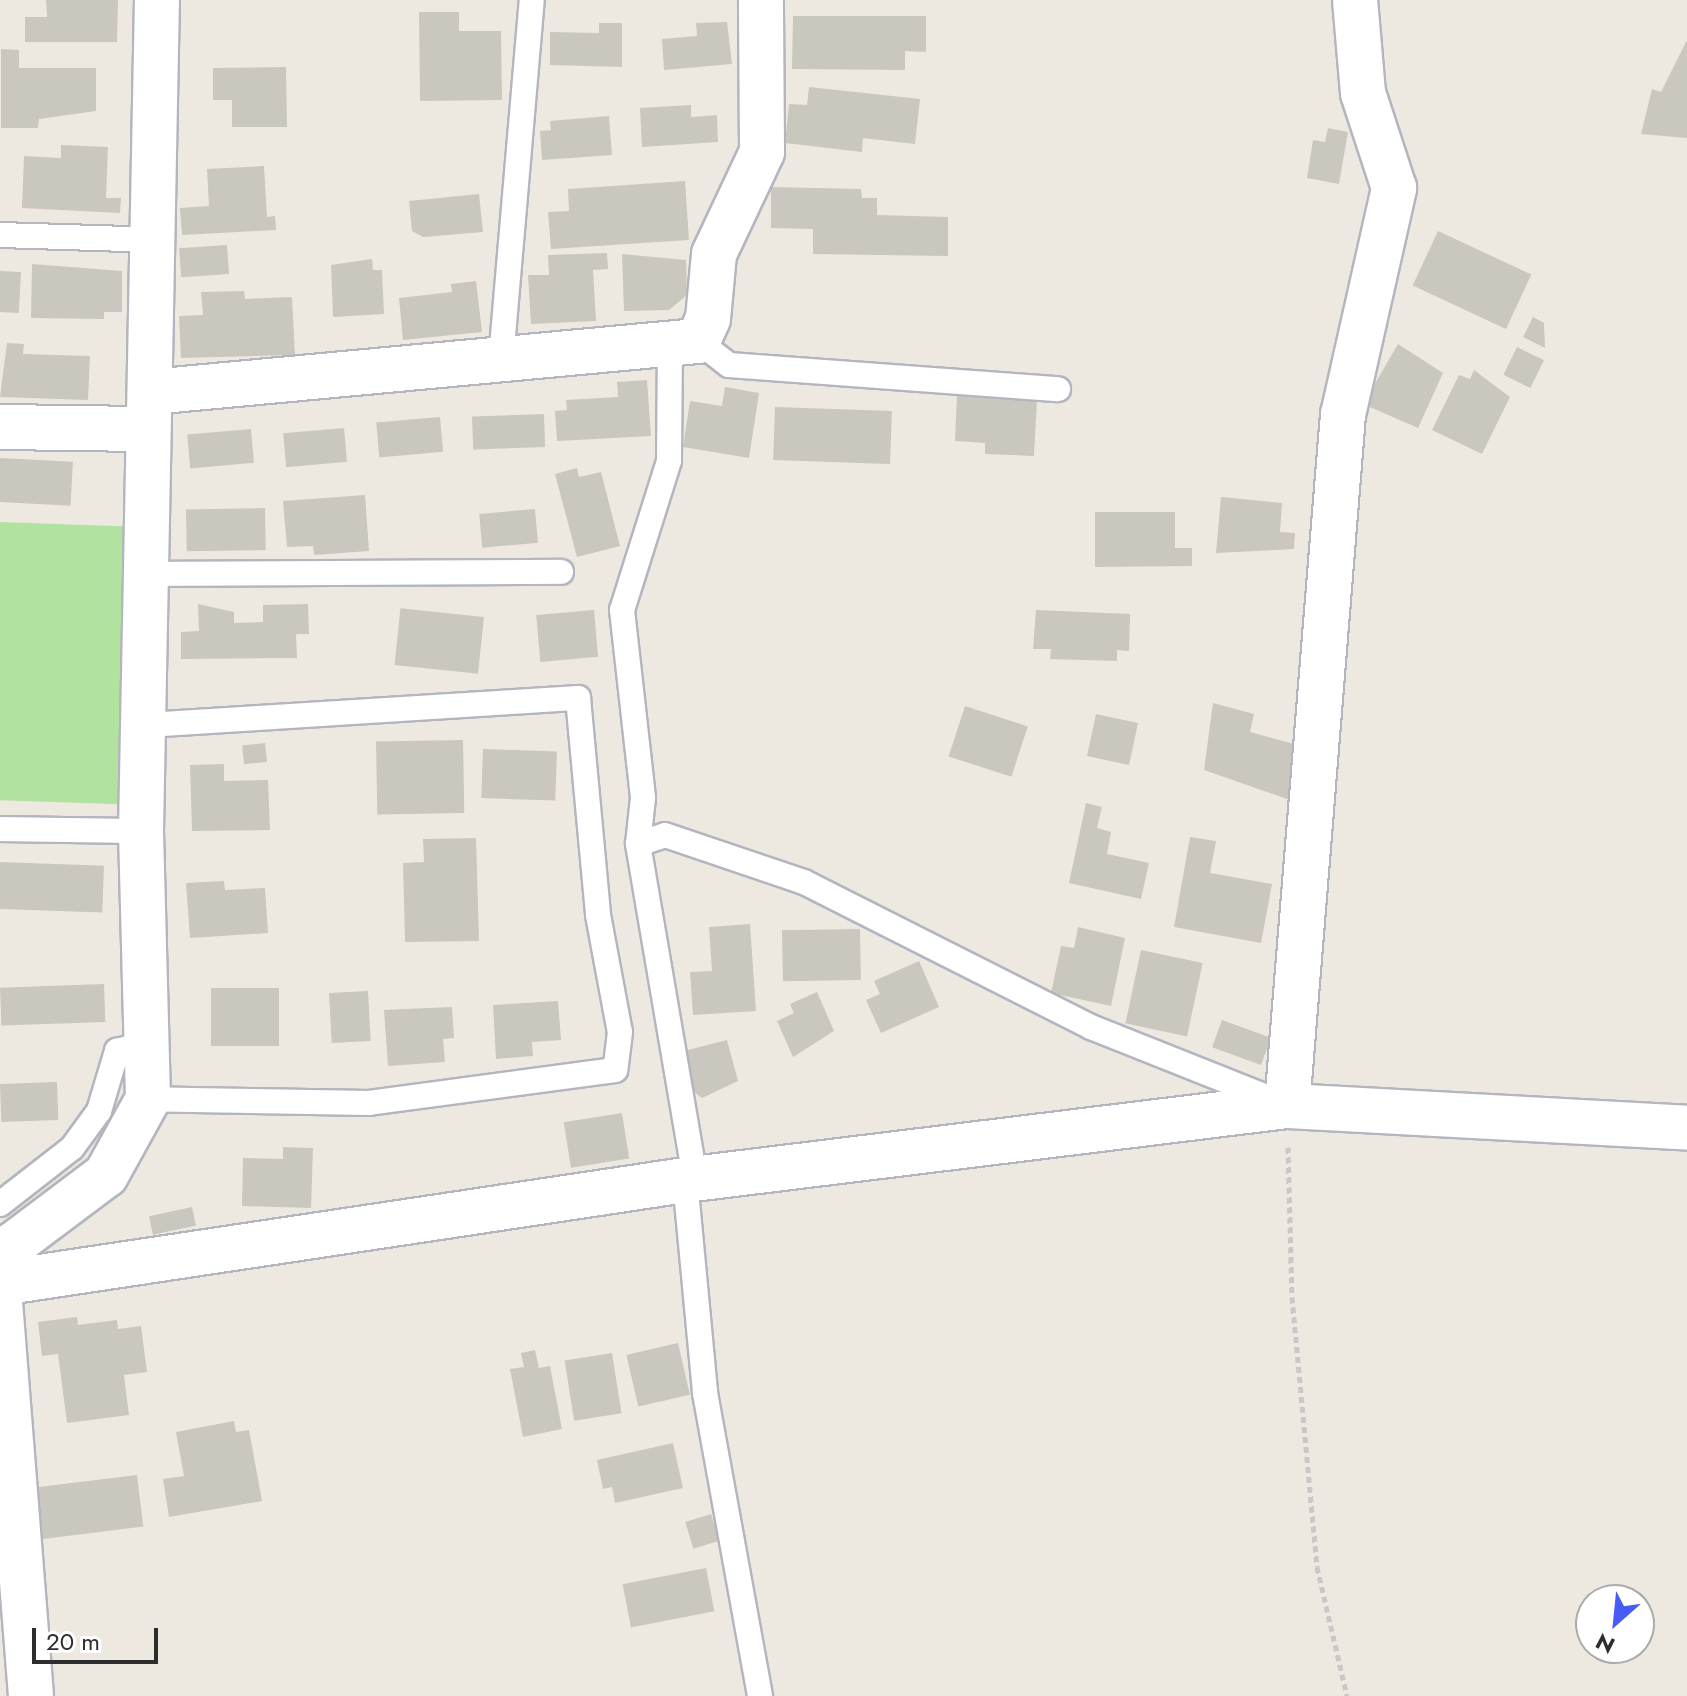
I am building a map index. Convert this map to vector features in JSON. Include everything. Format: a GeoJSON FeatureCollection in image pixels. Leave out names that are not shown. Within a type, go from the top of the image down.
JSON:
{"type":"FeatureCollection","features":[{"type":"Feature","properties":{"kind":"street"},"geometry":{"type":"LineString","coordinates":[[157,0],[157,240],[148,411],[147,725],[141,831],[148,1099],[106,1175],[14,1244],[0,1281],[690,1180],[1287,1106],[1687,1128]]}},
{"type":"Feature","properties":{"kind":"street"},"geometry":{"type":"LineString","coordinates":[[0,427],[148,411],[501,359],[684,342],[708,319],[714,254],[762,152],[761,0]]}},
{"type":"Feature","properties":{"kind":"street"},"geometry":{"type":"LineString","coordinates":[[1287,1106],[1343,415],[1394,188],[1363,93],[1355,0]]}},
{"type":"Feature","properties":{"kind":"street"},"geometry":{"type":"LineString","coordinates":[[0,1302],[31,1696]]}},
{"type":"Feature","properties":{"kind":"lane"},"geometry":{"type":"LineString","coordinates":[[501,359],[532,0]]}},
{"type":"Feature","properties":{"kind":"lane"},"geometry":{"type":"LineString","coordinates":[[0,235],[157,240]]}},
{"type":"Feature","properties":{"kind":"lane"},"geometry":{"type":"LineString","coordinates":[[760,1696],[705,1393],[690,1180],[638,844],[643,798],[622,610],[669,461],[684,342],[729,365],[1058,389]]}},
{"type":"Feature","properties":{"kind":"lane"},"geometry":{"type":"LineString","coordinates":[[149,574],[561,572]]}},
{"type":"Feature","properties":{"kind":"lane"},"geometry":{"type":"LineString","coordinates":[[147,725],[578,698],[598,915],[620,1032],[615,1070],[369,1103],[148,1099]]}},
{"type":"Feature","properties":{"kind":"lane"},"geometry":{"type":"LineString","coordinates":[[0,829],[141,831]]}},
{"type":"Feature","properties":{"kind":"lane"},"geometry":{"type":"LineString","coordinates":[[638,844],[665,835],[804,882],[1091,1027],[1287,1106]]}},
{"type":"Feature","properties":{"kind":"lane"},"geometry":{"type":"LineString","coordinates":[[0,1204],[72,1148],[99,1111],[117,1051],[145,1044]]}},
{"type":"Feature","properties":{"kind":"path"},"geometry":{"type":"LineString","coordinates":[[1287,1106],[1292,1297],[1317,1567],[1347,1696]]}},
{"type":"Feature","properties":{"kind":"green space"},"geometry":{"type":"Polygon","coordinates":[[[0,522],[136,527],[126,805],[0,800],[0,522]]]}},
{"type":"Feature","properties":{"kind":"building"},"geometry":{"type":"Polygon","coordinates":[[[46,0],[118,0],[117,42],[25,42],[25,17],[47,17],[46,0]]]}},
{"type":"Feature","properties":{"kind":"building"},"geometry":{"type":"Polygon","coordinates":[[[419,12],[459,12],[459,31],[501,31],[502,100],[420,101],[419,12]]]}},
{"type":"Feature","properties":{"kind":"building"},"geometry":{"type":"Polygon","coordinates":[[[793,16],[926,16],[926,52],[905,51],[905,70],[792,69],[793,16]]]}},
{"type":"Feature","properties":{"kind":"building"},"geometry":{"type":"Polygon","coordinates":[[[727,22],[732,64],[664,70],[662,39],[697,36],[696,23],[727,22]]]}},
{"type":"Feature","properties":{"kind":"building"},"geometry":{"type":"Polygon","coordinates":[[[599,23],[622,23],[622,67],[550,65],[550,32],[599,33],[599,23]]]}},
{"type":"Feature","properties":{"kind":"building"},"geometry":{"type":"Polygon","coordinates":[[[1687,40],[1687,138],[1641,134],[1652,89],[1661,92],[1687,40]]]}},
{"type":"Feature","properties":{"kind":"building"},"geometry":{"type":"Polygon","coordinates":[[[1,49],[19,50],[19,68],[96,68],[96,111],[39,119],[38,128],[1,128],[1,49]]]}},
{"type":"Feature","properties":{"kind":"building"},"geometry":{"type":"Polygon","coordinates":[[[286,67],[287,127],[232,127],[232,100],[213,100],[213,68],[286,67]]]}},
{"type":"Feature","properties":{"kind":"building"},"geometry":{"type":"Polygon","coordinates":[[[809,87],[920,99],[915,144],[863,138],[862,152],[785,143],[789,104],[807,105],[809,87]]]}},
{"type":"Feature","properties":{"kind":"building"},"geometry":{"type":"Polygon","coordinates":[[[691,105],[691,117],[717,115],[718,142],[642,147],[640,108],[691,105]]]}},
{"type":"Feature","properties":{"kind":"building"},"geometry":{"type":"Polygon","coordinates":[[[609,116],[612,155],[542,160],[540,131],[551,130],[550,121],[609,116]]]}},
{"type":"Feature","properties":{"kind":"building"},"geometry":{"type":"Polygon","coordinates":[[[1328,128],[1348,132],[1339,184],[1307,178],[1313,140],[1325,142],[1328,128]]]}},
{"type":"Feature","properties":{"kind":"building"},"geometry":{"type":"Polygon","coordinates":[[[61,145],[108,147],[106,198],[121,198],[120,213],[22,208],[24,156],[61,158],[61,145]]]}},
{"type":"Feature","properties":{"kind":"building"},"geometry":{"type":"Polygon","coordinates":[[[264,166],[267,217],[275,216],[276,230],[182,235],[180,208],[209,206],[207,169],[264,166]]]}},
{"type":"Feature","properties":{"kind":"building"},"geometry":{"type":"Polygon","coordinates":[[[685,181],[689,240],[551,249],[548,212],[569,211],[568,189],[685,181]]]}},
{"type":"Feature","properties":{"kind":"building"},"geometry":{"type":"Polygon","coordinates":[[[771,187],[861,189],[862,198],[877,198],[877,215],[948,217],[948,256],[813,254],[813,229],[771,228],[771,187]]]}},
{"type":"Feature","properties":{"kind":"building"},"geometry":{"type":"Polygon","coordinates":[[[479,194],[483,232],[423,237],[412,231],[409,201],[479,194]]]}},
{"type":"Feature","properties":{"kind":"building"},"geometry":{"type":"Polygon","coordinates":[[[1438,231],[1531,275],[1506,329],[1413,285],[1438,231]]]}},
{"type":"Feature","properties":{"kind":"building"},"geometry":{"type":"Polygon","coordinates":[[[227,245],[229,274],[181,277],[179,248],[227,245]]]}},
{"type":"Feature","properties":{"kind":"building"},"geometry":{"type":"Polygon","coordinates":[[[607,253],[608,269],[593,270],[596,321],[531,324],[528,275],[549,275],[548,255],[607,253]]]}},
{"type":"Feature","properties":{"kind":"building"},"geometry":{"type":"Polygon","coordinates":[[[622,254],[686,260],[687,295],[669,310],[624,311],[622,254]]]}},
{"type":"Feature","properties":{"kind":"building"},"geometry":{"type":"Polygon","coordinates":[[[372,259],[373,270],[382,270],[384,314],[333,317],[331,265],[372,259]]]}},
{"type":"Feature","properties":{"kind":"building"},"geometry":{"type":"Polygon","coordinates":[[[32,264],[122,271],[122,312],[104,312],[104,319],[31,318],[32,264]]]}},
{"type":"Feature","properties":{"kind":"building"},"geometry":{"type":"Polygon","coordinates":[[[0,271],[21,272],[19,313],[0,312],[0,271]]]}},
{"type":"Feature","properties":{"kind":"building"},"geometry":{"type":"Polygon","coordinates":[[[476,281],[482,332],[403,340],[399,298],[452,292],[451,284],[476,281]]]}},
{"type":"Feature","properties":{"kind":"building"},"geometry":{"type":"Polygon","coordinates":[[[244,291],[245,299],[292,297],[295,355],[181,358],[179,316],[203,315],[201,292],[244,291]]]}},
{"type":"Feature","properties":{"kind":"building"},"geometry":{"type":"Polygon","coordinates":[[[1533,317],[1544,323],[1545,348],[1523,337],[1533,317]]]}},
{"type":"Feature","properties":{"kind":"building"},"geometry":{"type":"Polygon","coordinates":[[[7,343],[24,344],[23,354],[90,356],[88,400],[0,397],[7,343]]]}},
{"type":"Feature","properties":{"kind":"building"},"geometry":{"type":"Polygon","coordinates":[[[1398,344],[1443,373],[1418,428],[1363,404],[1398,344]]]}},
{"type":"Feature","properties":{"kind":"building"},"geometry":{"type":"Polygon","coordinates":[[[1517,347],[1544,360],[1530,388],[1503,375],[1517,347]]]}},
{"type":"Feature","properties":{"kind":"building"},"geometry":{"type":"Polygon","coordinates":[[[1474,370],[1510,397],[1482,454],[1432,430],[1459,375],[1470,379],[1474,370]]]}},
{"type":"Feature","properties":{"kind":"building"},"geometry":{"type":"Polygon","coordinates":[[[647,380],[651,436],[557,441],[555,411],[567,410],[566,400],[618,397],[617,382],[647,380]]]}},
{"type":"Feature","properties":{"kind":"building"},"geometry":{"type":"Polygon","coordinates":[[[725,387],[759,393],[749,458],[683,447],[690,401],[722,406],[725,387]]]}},
{"type":"Feature","properties":{"kind":"building"},"geometry":{"type":"Polygon","coordinates":[[[957,396],[1037,400],[1034,456],[985,454],[985,443],[955,441],[957,396]]]}},
{"type":"Feature","properties":{"kind":"building"},"geometry":{"type":"Polygon","coordinates":[[[775,407],[892,411],[890,464],[773,460],[775,407]]]}},
{"type":"Feature","properties":{"kind":"building"},"geometry":{"type":"Polygon","coordinates":[[[544,414],[545,447],[473,449],[472,417],[544,414]]]}},
{"type":"Feature","properties":{"kind":"building"},"geometry":{"type":"Polygon","coordinates":[[[440,417],[443,452],[379,457],[376,423],[440,417]]]}},
{"type":"Feature","properties":{"kind":"building"},"geometry":{"type":"Polygon","coordinates":[[[344,428],[347,462],[286,467],[283,433],[344,428]]]}},
{"type":"Feature","properties":{"kind":"building"},"geometry":{"type":"Polygon","coordinates":[[[251,429],[254,463],[190,468],[187,435],[251,429]]]}},
{"type":"Feature","properties":{"kind":"building"},"geometry":{"type":"Polygon","coordinates":[[[0,458],[73,462],[71,506],[0,502],[0,458]]]}},
{"type":"Feature","properties":{"kind":"building"},"geometry":{"type":"Polygon","coordinates":[[[577,468],[579,477],[601,472],[620,546],[577,557],[555,474],[577,468]]]}},
{"type":"Feature","properties":{"kind":"building"},"geometry":{"type":"Polygon","coordinates":[[[365,495],[369,551],[314,555],[313,546],[287,547],[283,501],[365,495]]]}},
{"type":"Feature","properties":{"kind":"building"},"geometry":{"type":"Polygon","coordinates":[[[1221,497],[1282,503],[1280,532],[1295,533],[1294,549],[1216,553],[1221,497]]]}},
{"type":"Feature","properties":{"kind":"building"},"geometry":{"type":"Polygon","coordinates":[[[265,508],[266,550],[187,551],[186,509],[265,508]]]}},
{"type":"Feature","properties":{"kind":"building"},"geometry":{"type":"Polygon","coordinates":[[[535,509],[538,543],[482,548],[479,514],[535,509]]]}},
{"type":"Feature","properties":{"kind":"building"},"geometry":{"type":"Polygon","coordinates":[[[1095,512],[1175,512],[1175,548],[1192,548],[1192,566],[1095,567],[1095,512]]]}},
{"type":"Feature","properties":{"kind":"building"},"geometry":{"type":"Polygon","coordinates":[[[198,604],[234,612],[234,623],[263,622],[263,605],[308,604],[309,634],[296,634],[297,658],[181,659],[181,632],[199,631],[198,604]]]}},
{"type":"Feature","properties":{"kind":"building"},"geometry":{"type":"Polygon","coordinates":[[[400,608],[484,617],[478,674],[395,665],[400,608]]]}},
{"type":"Feature","properties":{"kind":"building"},"geometry":{"type":"Polygon","coordinates":[[[594,610],[598,657],[540,662],[536,615],[594,610]]]}},
{"type":"Feature","properties":{"kind":"building"},"geometry":{"type":"Polygon","coordinates":[[[1036,610],[1130,614],[1129,651],[1117,650],[1117,661],[1050,659],[1051,649],[1033,649],[1036,610]]]}},
{"type":"Feature","properties":{"kind":"building"},"geometry":{"type":"Polygon","coordinates":[[[1213,703],[1254,714],[1250,732],[1308,748],[1293,801],[1204,770],[1213,703]]]}},
{"type":"Feature","properties":{"kind":"building"},"geometry":{"type":"Polygon","coordinates":[[[965,706],[1028,726],[1011,777],[949,756],[965,706]]]}},
{"type":"Feature","properties":{"kind":"building"},"geometry":{"type":"Polygon","coordinates":[[[1096,714],[1138,723],[1129,765],[1087,756],[1096,714]]]}},
{"type":"Feature","properties":{"kind":"building"},"geometry":{"type":"Polygon","coordinates":[[[463,740],[464,813],[377,815],[376,742],[463,740]]]}},
{"type":"Feature","properties":{"kind":"building"},"geometry":{"type":"Polygon","coordinates":[[[265,743],[267,762],[244,764],[242,745],[265,743]]]}},
{"type":"Feature","properties":{"kind":"building"},"geometry":{"type":"Polygon","coordinates":[[[483,749],[557,752],[555,801],[481,798],[483,749]]]}},
{"type":"Feature","properties":{"kind":"building"},"geometry":{"type":"Polygon","coordinates":[[[224,764],[224,781],[268,780],[270,830],[192,831],[190,765],[224,764]]]}},
{"type":"Feature","properties":{"kind":"building"},"geometry":{"type":"Polygon","coordinates":[[[1086,803],[1102,807],[1097,828],[1111,832],[1107,854],[1149,863],[1141,899],[1069,883],[1086,803]]]}},
{"type":"Feature","properties":{"kind":"building"},"geometry":{"type":"Polygon","coordinates":[[[1190,837],[1216,841],[1210,873],[1272,884],[1261,943],[1174,927],[1190,837]]]}},
{"type":"Feature","properties":{"kind":"building"},"geometry":{"type":"Polygon","coordinates":[[[476,838],[479,941],[405,942],[403,863],[424,862],[423,839],[476,838]]]}},
{"type":"Feature","properties":{"kind":"building"},"geometry":{"type":"Polygon","coordinates":[[[0,862],[104,866],[102,913],[0,909],[0,862]]]}},
{"type":"Feature","properties":{"kind":"building"},"geometry":{"type":"Polygon","coordinates":[[[224,881],[225,890],[265,888],[268,933],[190,938],[186,883],[224,881]]]}},
{"type":"Feature","properties":{"kind":"building"},"geometry":{"type":"Polygon","coordinates":[[[750,924],[756,1011],[693,1015],[690,972],[712,971],[709,927],[750,924]]]}},
{"type":"Feature","properties":{"kind":"building"},"geometry":{"type":"Polygon","coordinates":[[[1078,927],[1125,938],[1111,1006],[1051,993],[1061,946],[1074,948],[1078,927]]]}},
{"type":"Feature","properties":{"kind":"building"},"geometry":{"type":"Polygon","coordinates":[[[860,929],[861,980],[783,981],[782,930],[860,929]]]}},
{"type":"Feature","properties":{"kind":"building"},"geometry":{"type":"Polygon","coordinates":[[[1141,950],[1203,963],[1187,1036],[1125,1023],[1141,950]]]}},
{"type":"Feature","properties":{"kind":"building"},"geometry":{"type":"Polygon","coordinates":[[[919,961],[939,1007],[881,1033],[866,1000],[880,994],[874,981],[919,961]]]}},
{"type":"Feature","properties":{"kind":"building"},"geometry":{"type":"Polygon","coordinates":[[[104,984],[105,1022],[1,1026],[0,988],[104,984]]]}},
{"type":"Feature","properties":{"kind":"building"},"geometry":{"type":"Polygon","coordinates":[[[211,988],[279,988],[279,1046],[211,1046],[211,988]]]}},
{"type":"Feature","properties":{"kind":"building"},"geometry":{"type":"Polygon","coordinates":[[[368,991],[371,1041],[332,1043],[329,993],[368,991]]]}},
{"type":"Feature","properties":{"kind":"building"},"geometry":{"type":"Polygon","coordinates":[[[817,992],[834,1031],[793,1057],[777,1021],[794,1013],[790,1004],[817,992]]]}},
{"type":"Feature","properties":{"kind":"building"},"geometry":{"type":"Polygon","coordinates":[[[558,1001],[561,1040],[532,1042],[533,1056],[496,1059],[493,1005],[558,1001]]]}},
{"type":"Feature","properties":{"kind":"building"},"geometry":{"type":"Polygon","coordinates":[[[452,1007],[454,1038],[443,1039],[445,1062],[388,1066],[384,1010],[452,1007]]]}},
{"type":"Feature","properties":{"kind":"building"},"geometry":{"type":"Polygon","coordinates":[[[1222,1020],[1271,1038],[1261,1065],[1212,1047],[1222,1020]]]}},
{"type":"Feature","properties":{"kind":"building"},"geometry":{"type":"Polygon","coordinates":[[[727,1040],[738,1081],[702,1098],[694,1092],[684,1051],[727,1040]]]}},
{"type":"Feature","properties":{"kind":"building"},"geometry":{"type":"Polygon","coordinates":[[[57,1082],[58,1120],[1,1122],[0,1084],[57,1082]]]}},
{"type":"Feature","properties":{"kind":"building"},"geometry":{"type":"Polygon","coordinates":[[[622,1113],[629,1158],[571,1168],[564,1122],[622,1113]]]}},
{"type":"Feature","properties":{"kind":"building"},"geometry":{"type":"Polygon","coordinates":[[[283,1147],[313,1148],[311,1208],[242,1206],[243,1158],[283,1159],[283,1147]]]}},
{"type":"Feature","properties":{"kind":"building"},"geometry":{"type":"Polygon","coordinates":[[[192,1207],[196,1226],[153,1235],[149,1216],[192,1207]]]}},
{"type":"Feature","properties":{"kind":"building"},"geometry":{"type":"Polygon","coordinates":[[[77,1317],[78,1325],[117,1320],[118,1329],[141,1326],[147,1372],[124,1375],[129,1415],[67,1423],[58,1354],[42,1356],[38,1322],[77,1317]]]}},
{"type":"Feature","properties":{"kind":"building"},"geometry":{"type":"Polygon","coordinates":[[[678,1343],[690,1395],[638,1407],[626,1355],[678,1343]]]}},
{"type":"Feature","properties":{"kind":"building"},"geometry":{"type":"Polygon","coordinates":[[[535,1350],[539,1368],[550,1366],[562,1429],[523,1437],[510,1369],[524,1367],[521,1353],[535,1350]]]}},
{"type":"Feature","properties":{"kind":"building"},"geometry":{"type":"Polygon","coordinates":[[[612,1353],[622,1413],[574,1421],[565,1361],[612,1353]]]}},
{"type":"Feature","properties":{"kind":"building"},"geometry":{"type":"Polygon","coordinates":[[[234,1421],[236,1432],[249,1430],[262,1501],[169,1517],[163,1479],[184,1476],[176,1432],[234,1421]]]}},
{"type":"Feature","properties":{"kind":"building"},"geometry":{"type":"Polygon","coordinates":[[[673,1443],[683,1488],[615,1503],[612,1487],[603,1489],[597,1460],[673,1443]]]}},
{"type":"Feature","properties":{"kind":"building"},"geometry":{"type":"Polygon","coordinates":[[[137,1475],[143,1527],[41,1539],[35,1488],[137,1475]]]}},
{"type":"Feature","properties":{"kind":"building"},"geometry":{"type":"Polygon","coordinates":[[[711,1514],[719,1541],[693,1549],[685,1522],[711,1514]]]}},
{"type":"Feature","properties":{"kind":"building"},"geometry":{"type":"Polygon","coordinates":[[[706,1568],[714,1611],[631,1627],[623,1584],[706,1568]]]}}]}
